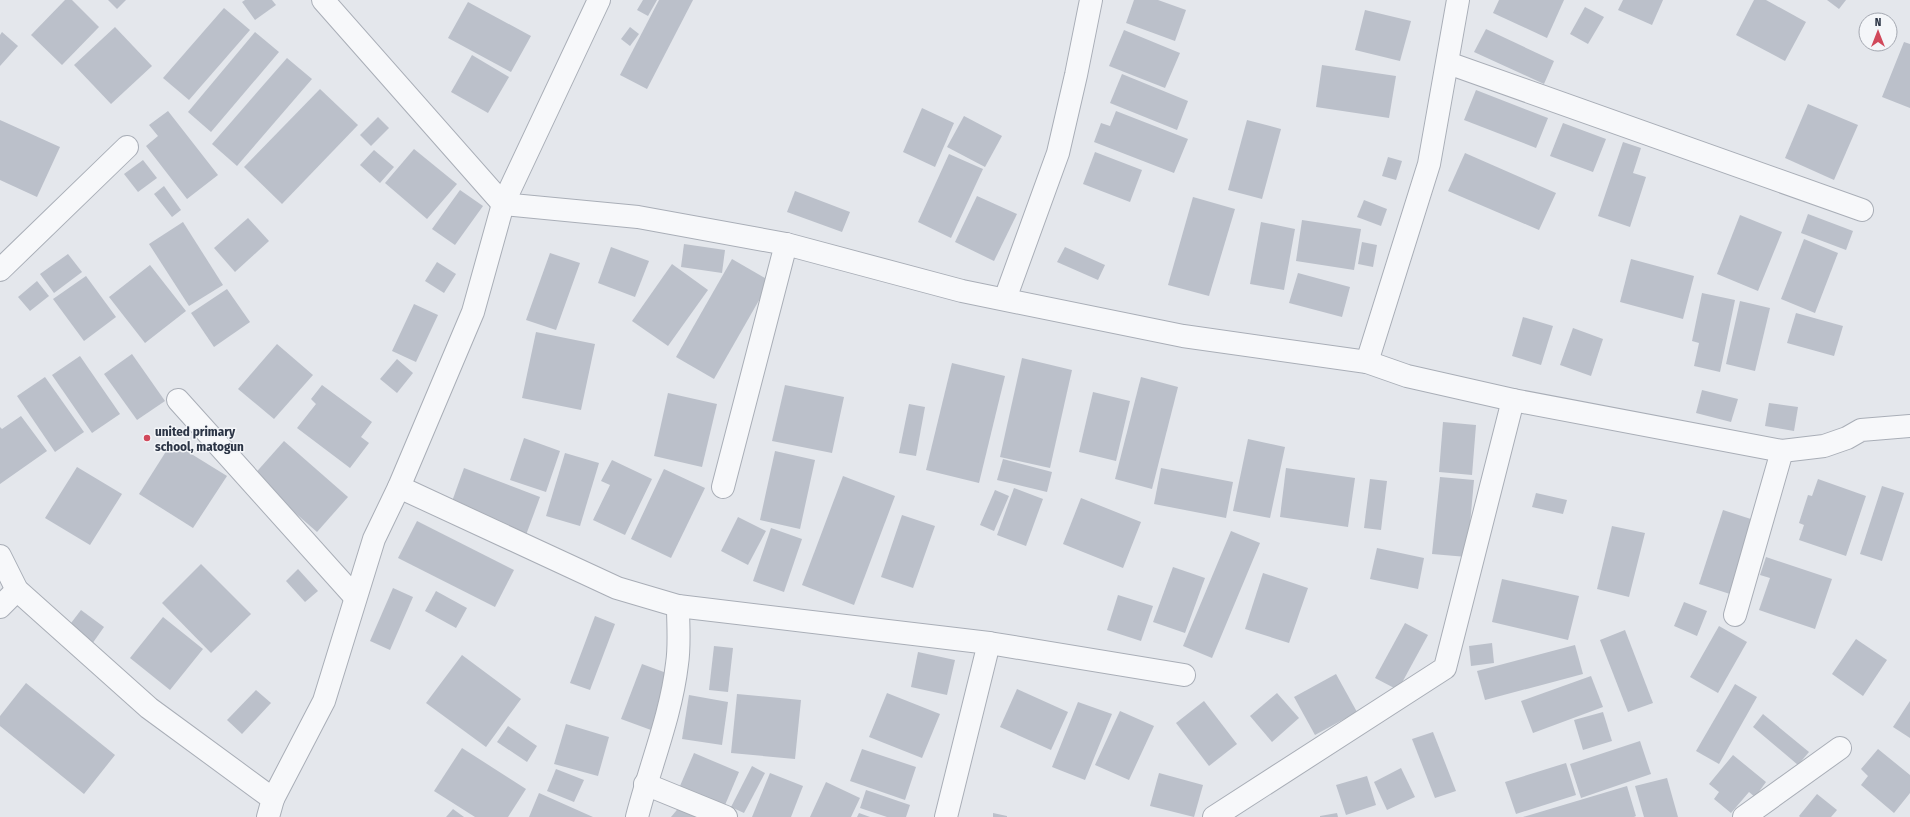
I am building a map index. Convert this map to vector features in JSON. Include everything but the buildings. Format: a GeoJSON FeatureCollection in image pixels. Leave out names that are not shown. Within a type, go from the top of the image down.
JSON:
{"type":"FeatureCollection","features":[{"type":"Feature","properties":{"kind":"street"},"geometry":{"type":"LineString","coordinates":[[323,0],[503,204],[638,217],[786,244],[947,287],[1004,299],[1183,336],[1367,362],[1407,376],[1513,400],[1782,452],[1824,446],[1847,438],[1861,430],[1910,426]]}},
{"type":"Feature","properties":{"kind":"street"},"geometry":{"type":"LineString","coordinates":[[0,556],[17,590],[149,708],[270,808],[324,701],[374,539],[399,487],[473,312],[503,204],[599,0]]}},
{"type":"Feature","properties":{"kind":"street"},"geometry":{"type":"LineString","coordinates":[[1004,299],[1058,153],[1091,0]]}},
{"type":"Feature","properties":{"kind":"street"},"geometry":{"type":"LineString","coordinates":[[1367,362],[1429,164],[1458,0]]}},
{"type":"Feature","properties":{"kind":"street"},"geometry":{"type":"LineString","coordinates":[[1448,63],[1862,210]]}},
{"type":"Feature","properties":{"kind":"street"},"geometry":{"type":"LineString","coordinates":[[0,270],[127,147]]}},
{"type":"Feature","properties":{"kind":"street"},"geometry":{"type":"LineString","coordinates":[[723,487],[786,244]]}},
{"type":"Feature","properties":{"kind":"street"},"geometry":{"type":"LineString","coordinates":[[178,400],[355,597]]}},
{"type":"Feature","properties":{"kind":"street"},"geometry":{"type":"LineString","coordinates":[[1214,817],[1445,668],[1513,400]]}},
{"type":"Feature","properties":{"kind":"street"},"geometry":{"type":"LineString","coordinates":[[1735,615],[1782,452]]}},
{"type":"Feature","properties":{"kind":"street"},"geometry":{"type":"LineString","coordinates":[[399,487],[610,585],[678,606],[988,643],[1184,675]]}},
{"type":"Feature","properties":{"kind":"street"},"geometry":{"type":"LineString","coordinates":[[0,607],[17,590]]}},
{"type":"Feature","properties":{"kind":"street"},"geometry":{"type":"LineString","coordinates":[[637,817],[645,784],[664,723],[678,663],[678,606]]}},
{"type":"Feature","properties":{"kind":"street"},"geometry":{"type":"LineString","coordinates":[[946,817],[988,643]]}},
{"type":"Feature","properties":{"kind":"street"},"geometry":{"type":"LineString","coordinates":[[1744,817],[1840,748]]}},
{"type":"Feature","properties":{"kind":"street"},"geometry":{"type":"LineString","coordinates":[[645,784],[726,817]]}},
{"type":"Feature","properties":{"kind":"place","name":"united primary school, matogun"},"geometry":{"type":"Point","coordinates":[147,438]}}]}
